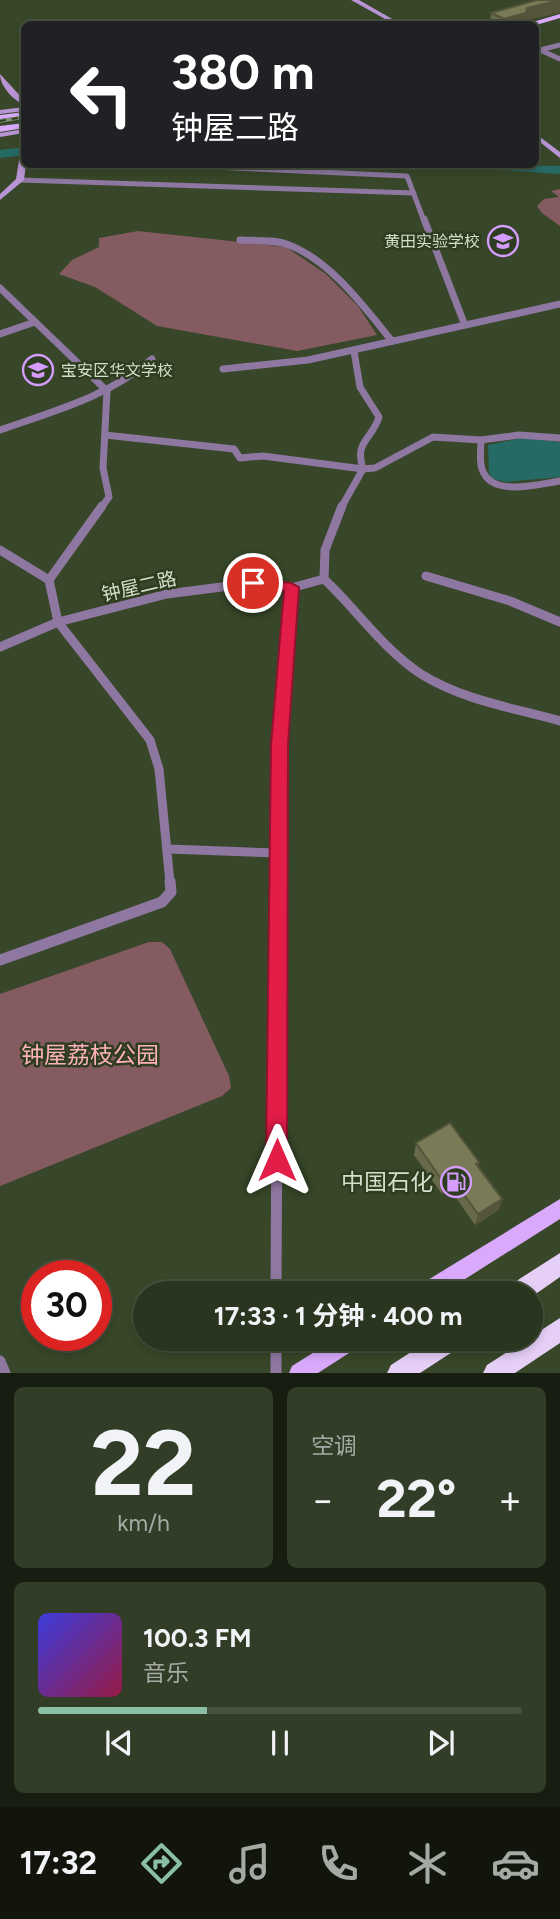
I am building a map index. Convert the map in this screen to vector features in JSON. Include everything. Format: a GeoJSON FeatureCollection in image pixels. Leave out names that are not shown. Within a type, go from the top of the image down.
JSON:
{"type":"FeatureCollection","features":[{"type":"Feature","properties":{"kind":"highway"},"geometry":{"type":"LineString","coordinates":[[536,1281],[560,1265]]}},
{"type":"Feature","properties":{"kind":"highway"},"geometry":{"type":"LineString","coordinates":[[495,1373],[560,1329]]}},
{"type":"Feature","properties":{"kind":"highway"},"geometry":{"type":"LineString","coordinates":[[399,1373],[433,1351]]}},
{"type":"Feature","properties":{"kind":"main road"},"geometry":{"type":"LineString","coordinates":[[493,21],[521,13]]}},
{"type":"Feature","properties":{"kind":"main road"},"geometry":{"type":"LineString","coordinates":[[539,22],[560,16]]}},
{"type":"Feature","properties":{"kind":"main road"},"geometry":{"type":"LineString","coordinates":[[0,114],[21,111]]}},
{"type":"Feature","properties":{"kind":"main road"},"geometry":{"type":"LineString","coordinates":[[0,129],[21,126]]}},
{"type":"Feature","properties":{"kind":"main road"},"geometry":{"type":"LineString","coordinates":[[0,135],[21,132]]}},
{"type":"Feature","properties":{"kind":"main road"},"geometry":{"type":"LineString","coordinates":[[444,1281],[560,1208]]}},
{"type":"Feature","properties":{"kind":"main road"},"geometry":{"type":"LineString","coordinates":[[299,1373],[335,1351]]}},
{"type":"Feature","properties":{"kind":"street"},"geometry":{"type":"LineString","coordinates":[[346,0],[384,21]]}},
{"type":"Feature","properties":{"kind":"street"},"geometry":{"type":"LineString","coordinates":[[354,0],[392,21]]}},
{"type":"Feature","properties":{"kind":"street"},"geometry":{"type":"LineString","coordinates":[[539,50],[560,45]]}},
{"type":"Feature","properties":{"kind":"street"},"geometry":{"type":"LineString","coordinates":[[539,50],[560,60]]}},
{"type":"Feature","properties":{"kind":"street"},"geometry":{"type":"LineString","coordinates":[[0,76],[21,101]]}},
{"type":"Feature","properties":{"kind":"street"},"geometry":{"type":"LineString","coordinates":[[0,114],[13,106],[17,98]]}},
{"type":"Feature","properties":{"kind":"street"},"geometry":{"type":"LineString","coordinates":[[539,132],[560,149]]}},
{"type":"Feature","properties":{"kind":"street"},"geometry":{"type":"LineString","coordinates":[[539,138],[560,156]]}},
{"type":"Feature","properties":{"kind":"street"},"geometry":{"type":"LineString","coordinates":[[0,198],[20,180],[22,168]]}},
{"type":"Feature","properties":{"kind":"street"},"geometry":{"type":"LineString","coordinates":[[186,185],[190,168]]}},
{"type":"Feature","properties":{"kind":"street"},"geometry":{"type":"LineString","coordinates":[[230,168],[407,176],[464,323]]}},
{"type":"Feature","properties":{"kind":"street"},"geometry":{"type":"LineString","coordinates":[[285,187],[289,171]]}},
{"type":"Feature","properties":{"kind":"street"},"geometry":{"type":"LineString","coordinates":[[20,180],[414,193]]}},
{"type":"Feature","properties":{"kind":"street"},"geometry":{"type":"LineString","coordinates":[[240,240],[285,244],[295,248],[334,277],[392,341]]}},
{"type":"Feature","properties":{"kind":"street"},"geometry":{"type":"LineString","coordinates":[[0,288],[107,391]]}},
{"type":"Feature","properties":{"kind":"street"},"geometry":{"type":"LineString","coordinates":[[223,369],[272,367],[560,304]]}},
{"type":"Feature","properties":{"kind":"street"},"geometry":{"type":"LineString","coordinates":[[0,334],[35,322]]}},
{"type":"Feature","properties":{"kind":"street"},"geometry":{"type":"LineString","coordinates":[[0,324],[8,331]]}},
{"type":"Feature","properties":{"kind":"street"},"geometry":{"type":"LineString","coordinates":[[354,351],[354,375],[379,417],[377,425],[359,446],[357,456],[363,470]]}},
{"type":"Feature","properties":{"kind":"street"},"geometry":{"type":"LineString","coordinates":[[0,429],[107,391],[135,377],[152,359]]}},
{"type":"Feature","properties":{"kind":"street"},"geometry":{"type":"LineString","coordinates":[[0,960],[162,902],[171,892],[159,769],[150,740],[58,621],[50,580],[109,497],[103,468],[107,391]]}},
{"type":"Feature","properties":{"kind":"street"},"geometry":{"type":"LineString","coordinates":[[104,435],[234,449],[240,458],[263,456],[363,470],[375,468],[433,437],[481,440],[519,435],[560,438]]}},
{"type":"Feature","properties":{"kind":"street"},"geometry":{"type":"LineString","coordinates":[[481,440],[482,471],[488,480],[498,485],[515,486],[560,481]]}},
{"type":"Feature","properties":{"kind":"street"},"geometry":{"type":"LineString","coordinates":[[363,470],[337,517],[322,568],[324,579],[346,599],[387,646],[423,675],[447,687],[560,721]]}},
{"type":"Feature","properties":{"kind":"street"},"geometry":{"type":"LineString","coordinates":[[0,550],[50,580]]}},
{"type":"Feature","properties":{"kind":"street"},"geometry":{"type":"LineString","coordinates":[[426,576],[510,601],[560,622]]}},
{"type":"Feature","properties":{"kind":"street","name":"钟屋二路"},"geometry":{"type":"LineString","coordinates":[[0,648],[58,621],[167,594],[253,583],[291,587],[324,579]]}},
{"type":"Feature","properties":{"kind":"street"},"geometry":{"type":"LineString","coordinates":[[276,1281],[279,745],[291,587]]}},
{"type":"Feature","properties":{"kind":"street"},"geometry":{"type":"LineString","coordinates":[[168,849],[278,853]]}},
{"type":"Feature","properties":{"kind":"street"},"geometry":{"type":"LineString","coordinates":[[276,1351],[276,1373]]}},
{"type":"Feature","properties":{"kind":"street"},"geometry":{"type":"LineString","coordinates":[[0,1361],[5,1373]]}},
{"type":"Feature","properties":{"kind":"green space"},"geometry":{"type":"Polygon","coordinates":[[[560,189],[560,226],[537,206],[544,199],[559,197],[551,191],[560,189]]]}},
{"type":"Feature","properties":{"kind":"green space"},"geometry":{"type":"Polygon","coordinates":[[[138,231],[286,247],[326,274],[358,306],[377,335],[297,351],[157,326],[95,287],[59,274],[72,260],[99,247],[99,238],[138,231]]]}},
{"type":"Feature","properties":{"kind":"green space","name":"钟屋荔枝公园"},"geometry":{"type":"Polygon","coordinates":[[[149,942],[162,942],[170,949],[229,1076],[231,1088],[222,1096],[0,1186],[0,994],[149,942]]]}},
{"type":"Feature","properties":{"kind":"water"},"geometry":{"type":"Polygon","coordinates":[[[522,438],[560,442],[560,477],[505,482],[492,478],[489,473],[488,445],[522,438]]]}},
{"type":"Feature","properties":{"kind":"building"},"geometry":{"type":"Polygon","coordinates":[[[537,0],[560,0],[527,8],[526,13],[504,19],[491,13],[537,0]]]}},
{"type":"Feature","properties":{"kind":"building","name":"中国石化"},"geometry":{"type":"Polygon","coordinates":[[[450,1123],[502,1199],[478,1214],[452,1178],[444,1183],[416,1143],[450,1123]]]}},
{"type":"Feature","properties":{"kind":"waterway"},"geometry":{"type":"LineString","coordinates":[[0,154],[21,151]]}},
{"type":"Feature","properties":{"kind":"waterway"},"geometry":{"type":"LineString","coordinates":[[531,168],[560,170]]}},
{"type":"Feature","properties":{"kind":"railway"},"geometry":{"type":"LineString","coordinates":[[0,121],[21,118]]}},
{"type":"Feature","properties":{"kind":"place","name":"黄田实验学校"},"geometry":{"type":"Point","coordinates":[503,241]}},
{"type":"Feature","properties":{"kind":"place","name":"宝安区华文学校"},"geometry":{"type":"Point","coordinates":[38,370]}},
{"type":"Feature","properties":{"kind":"place","name":"中国石化"},"geometry":{"type":"Point","coordinates":[456,1182]}},
{"type":"Feature","properties":{"kind":"route"},"geometry":{"type":"LineString","coordinates":[[253,583],[291,587],[279,745],[277,1160]]}}]}
